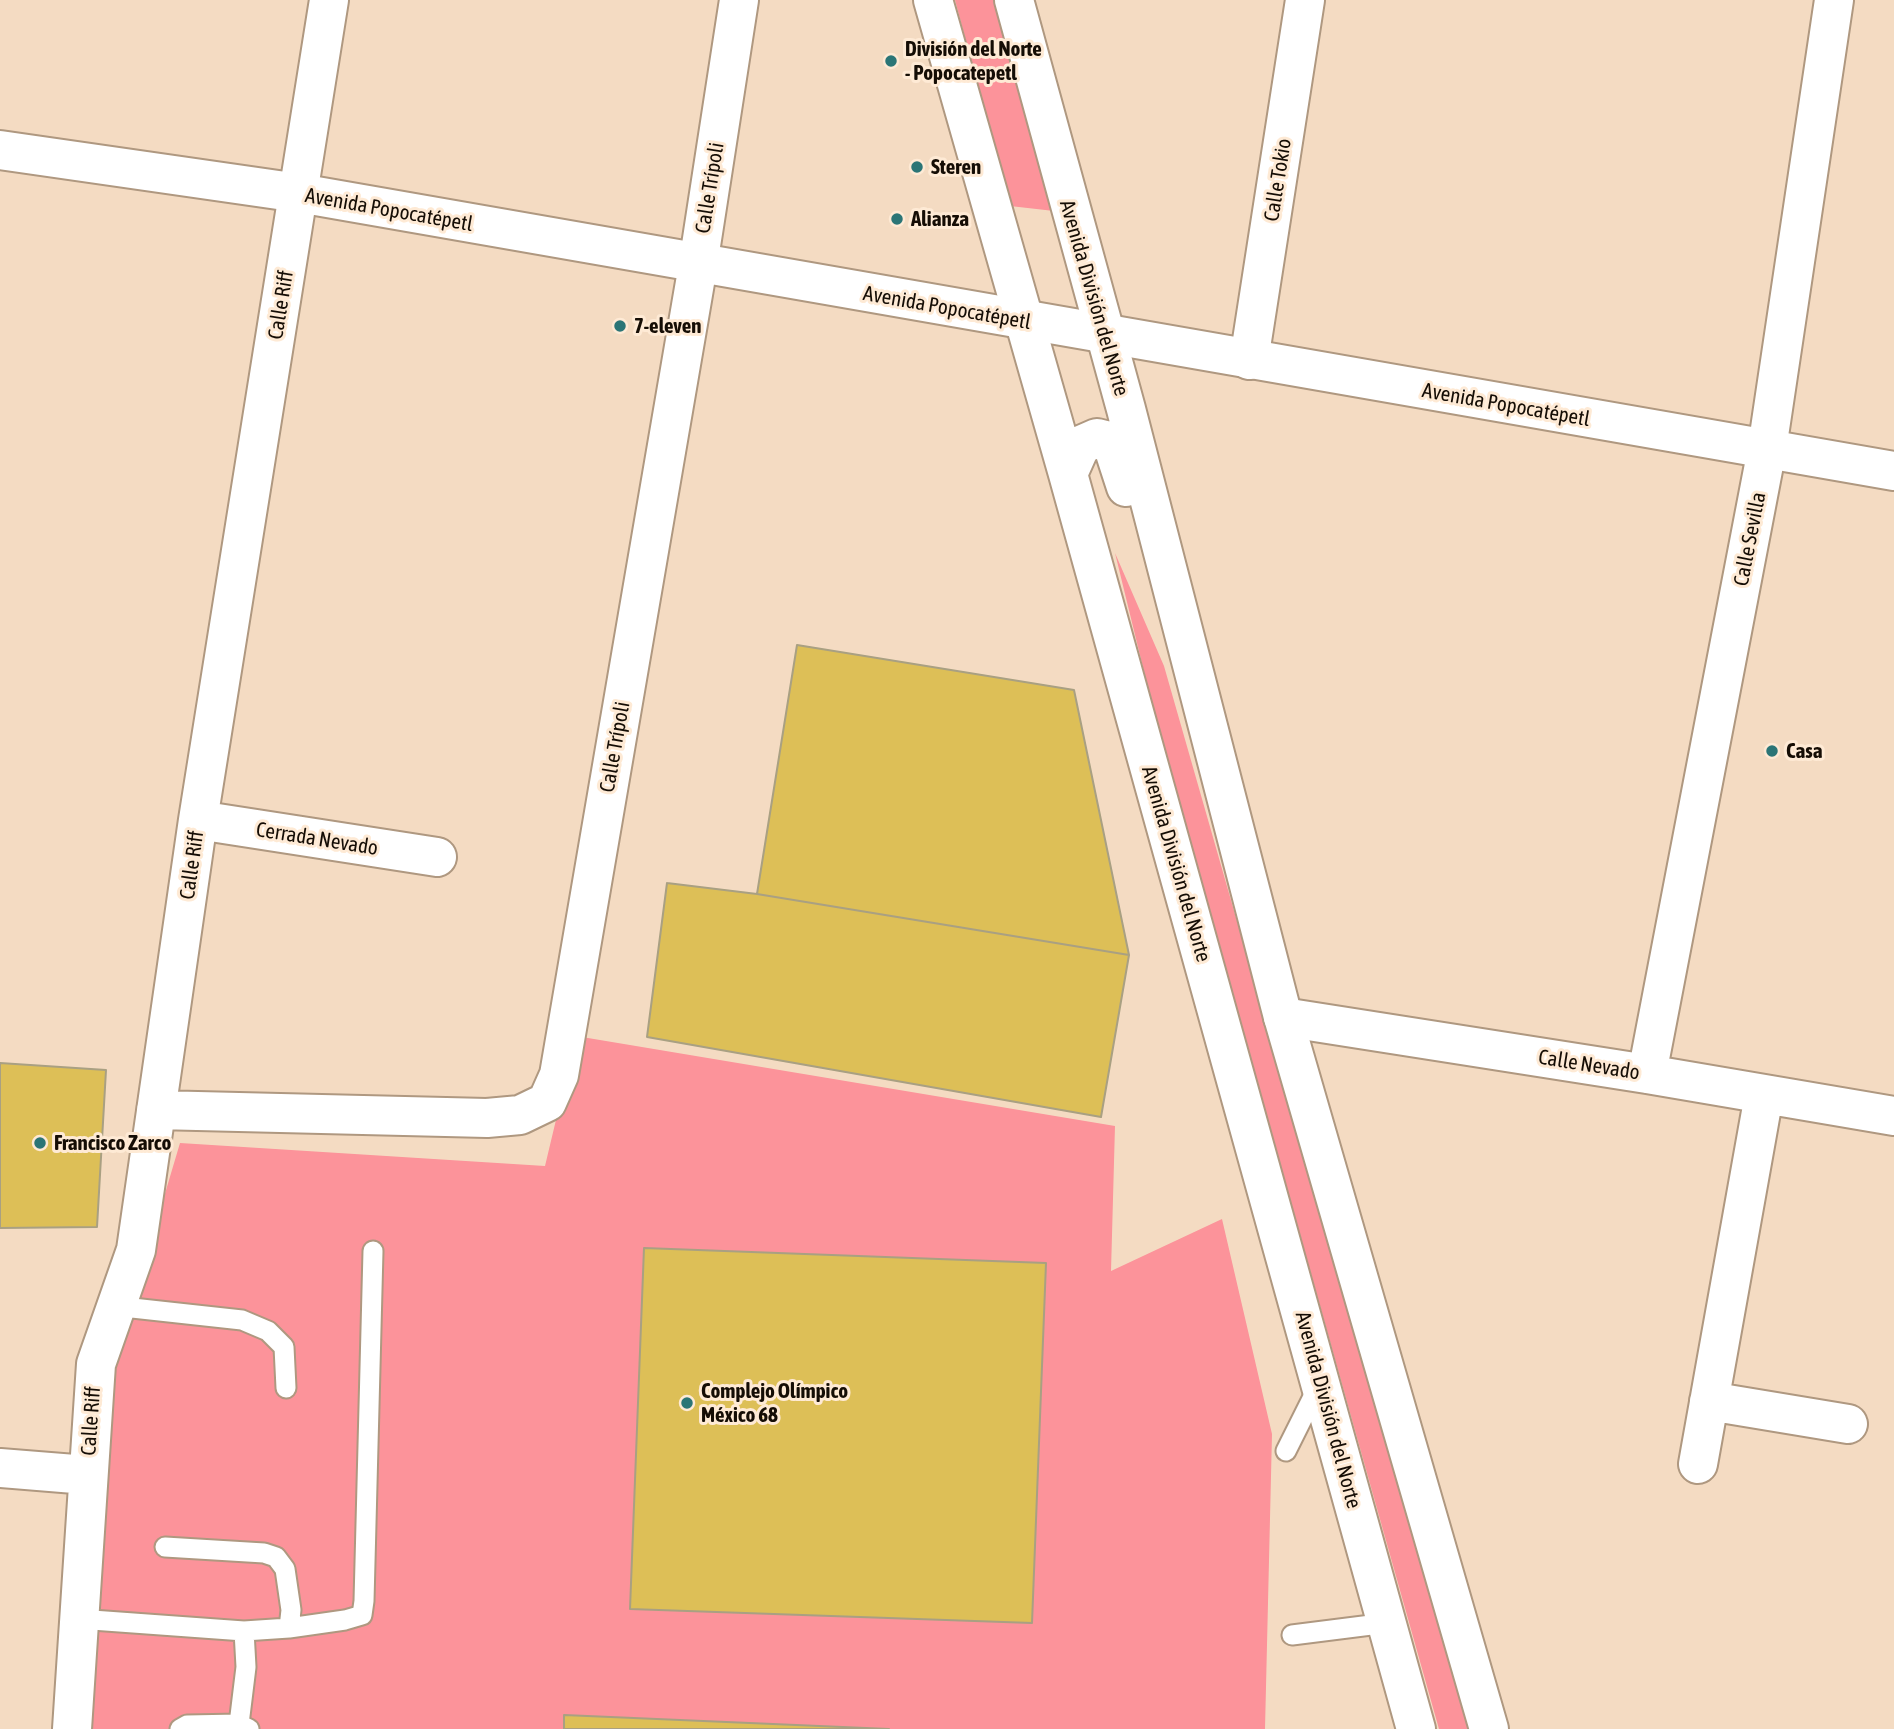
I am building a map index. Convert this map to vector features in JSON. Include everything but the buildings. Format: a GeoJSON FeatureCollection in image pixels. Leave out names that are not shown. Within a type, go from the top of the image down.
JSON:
{"type":"FeatureCollection","features":[{"type":"Feature","properties":{"kind":"street","name":"Calle Riff"},"geometry":{"type":"LineString","coordinates":[[72,1729],[96,1364],[114,1306],[136,1250],[198,820],[329,0]]}},
{"type":"Feature","properties":{"kind":"street","name":"Calle Trípoli"},"geometry":{"type":"LineString","coordinates":[[156,1110],[487,1118],[520,1115],[547,1102],[559,1074],[698,265],[739,0]]}},
{"type":"Feature","properties":{"kind":"street","name":"Avenida División del Norte"},"geometry":{"type":"LineString","coordinates":[[933,0],[1068,474],[1416,1729]]}},
{"type":"Feature","properties":{"kind":"street","name":"Avenida División del Norte"},"geometry":{"type":"LineString","coordinates":[[1014,0],[1105,335],[1283,1017],[1489,1729]]}},
{"type":"Feature","properties":{"kind":"street","name":"Calle Tokio"},"geometry":{"type":"LineString","coordinates":[[1249,360],[1306,0]]}},
{"type":"Feature","properties":{"kind":"street","name":"Calle Sevilla"},"geometry":{"type":"LineString","coordinates":[[1647,1074],[1767,449],[1834,0]]}},
{"type":"Feature","properties":{"kind":"street","name":"Avenida Popocatépetl"},"geometry":{"type":"LineString","coordinates":[[0,150],[299,193],[698,265],[1894,471]]}},
{"type":"Feature","properties":{"kind":"street"},"geometry":{"type":"LineString","coordinates":[[1068,474],[1081,445],[1089,440],[1105,440],[1113,447],[1118,456],[1167,631],[1188,649]]}},
{"type":"Feature","properties":{"kind":"street","name":"Cerrada Nevado"},"geometry":{"type":"LineString","coordinates":[[198,820],[436,857]]}},
{"type":"Feature","properties":{"kind":"street","name":"Calle Nevado"},"geometry":{"type":"LineString","coordinates":[[1283,1017],[1894,1116]]}},
{"type":"Feature","properties":{"kind":"street"},"geometry":{"type":"LineString","coordinates":[[1699,1464],[1764,1095]]}},
{"type":"Feature","properties":{"kind":"street"},"geometry":{"type":"LineString","coordinates":[[1709,1401],[1848,1424]]}},
{"type":"Feature","properties":{"kind":"street"},"geometry":{"type":"LineString","coordinates":[[0,1468],[87,1475]]}},
{"type":"Feature","properties":{"kind":"lane"},"geometry":{"type":"LineString","coordinates":[[78,1619],[244,1631],[289,1628],[362,1615],[373,1251]]}},
{"type":"Feature","properties":{"kind":"lane"},"geometry":{"type":"LineString","coordinates":[[114,1306],[242,1320],[268,1331],[284,1347],[286,1388]]}},
{"type":"Feature","properties":{"kind":"lane"},"geometry":{"type":"LineString","coordinates":[[1286,1451],[1320,1383]]}},
{"type":"Feature","properties":{"kind":"lane"},"geometry":{"type":"LineString","coordinates":[[165,1547],[264,1553],[276,1557],[285,1569],[291,1611],[289,1628]]}},
{"type":"Feature","properties":{"kind":"lane"},"geometry":{"type":"LineString","coordinates":[[1292,1635],[1387,1623]]}},
{"type":"Feature","properties":{"kind":"lane"},"geometry":{"type":"LineString","coordinates":[[180,1729],[187,1725],[244,1727],[244,1631]]}},
{"type":"Feature","properties":{"kind":"shaded area"},"geometry":{"type":"Polygon","coordinates":[[[955,0],[995,0],[1054,211],[1010,206],[955,0]]]}},
{"type":"Feature","properties":{"kind":"shaded area"},"geometry":{"type":"Polygon","coordinates":[[[1115,553],[1164,666],[1468,1729],[1439,1729],[1160,737],[1115,553]]]}},
{"type":"Feature","properties":{"kind":"shaded area","name":"Complejo Olímpico México 68"},"geometry":{"type":"Polygon","coordinates":[[[576,1036],[1115,1126],[1111,1271],[1222,1219],[1272,1434],[1265,1729],[88,1729],[112,1372],[180,1143],[545,1166],[576,1036]]]}},
{"type":"Feature","properties":{"kind":"place","name":"División del Norte - Popocatepetl"},"geometry":{"type":"Point","coordinates":[891,61]}},
{"type":"Feature","properties":{"kind":"place","name":"Steren"},"geometry":{"type":"Point","coordinates":[917,167]}},
{"type":"Feature","properties":{"kind":"place","name":"Alianza"},"geometry":{"type":"Point","coordinates":[897,219]}},
{"type":"Feature","properties":{"kind":"place","name":"7-eleven"},"geometry":{"type":"Point","coordinates":[620,326]}},
{"type":"Feature","properties":{"kind":"place","name":"Casa"},"geometry":{"type":"Point","coordinates":[1772,751]}},
{"type":"Feature","properties":{"kind":"place","name":"Francisco Zarco"},"geometry":{"type":"Point","coordinates":[40,1143]}},
{"type":"Feature","properties":{"kind":"place","name":"Complejo Olímpico México 68"},"geometry":{"type":"Point","coordinates":[687,1403]}}]}
